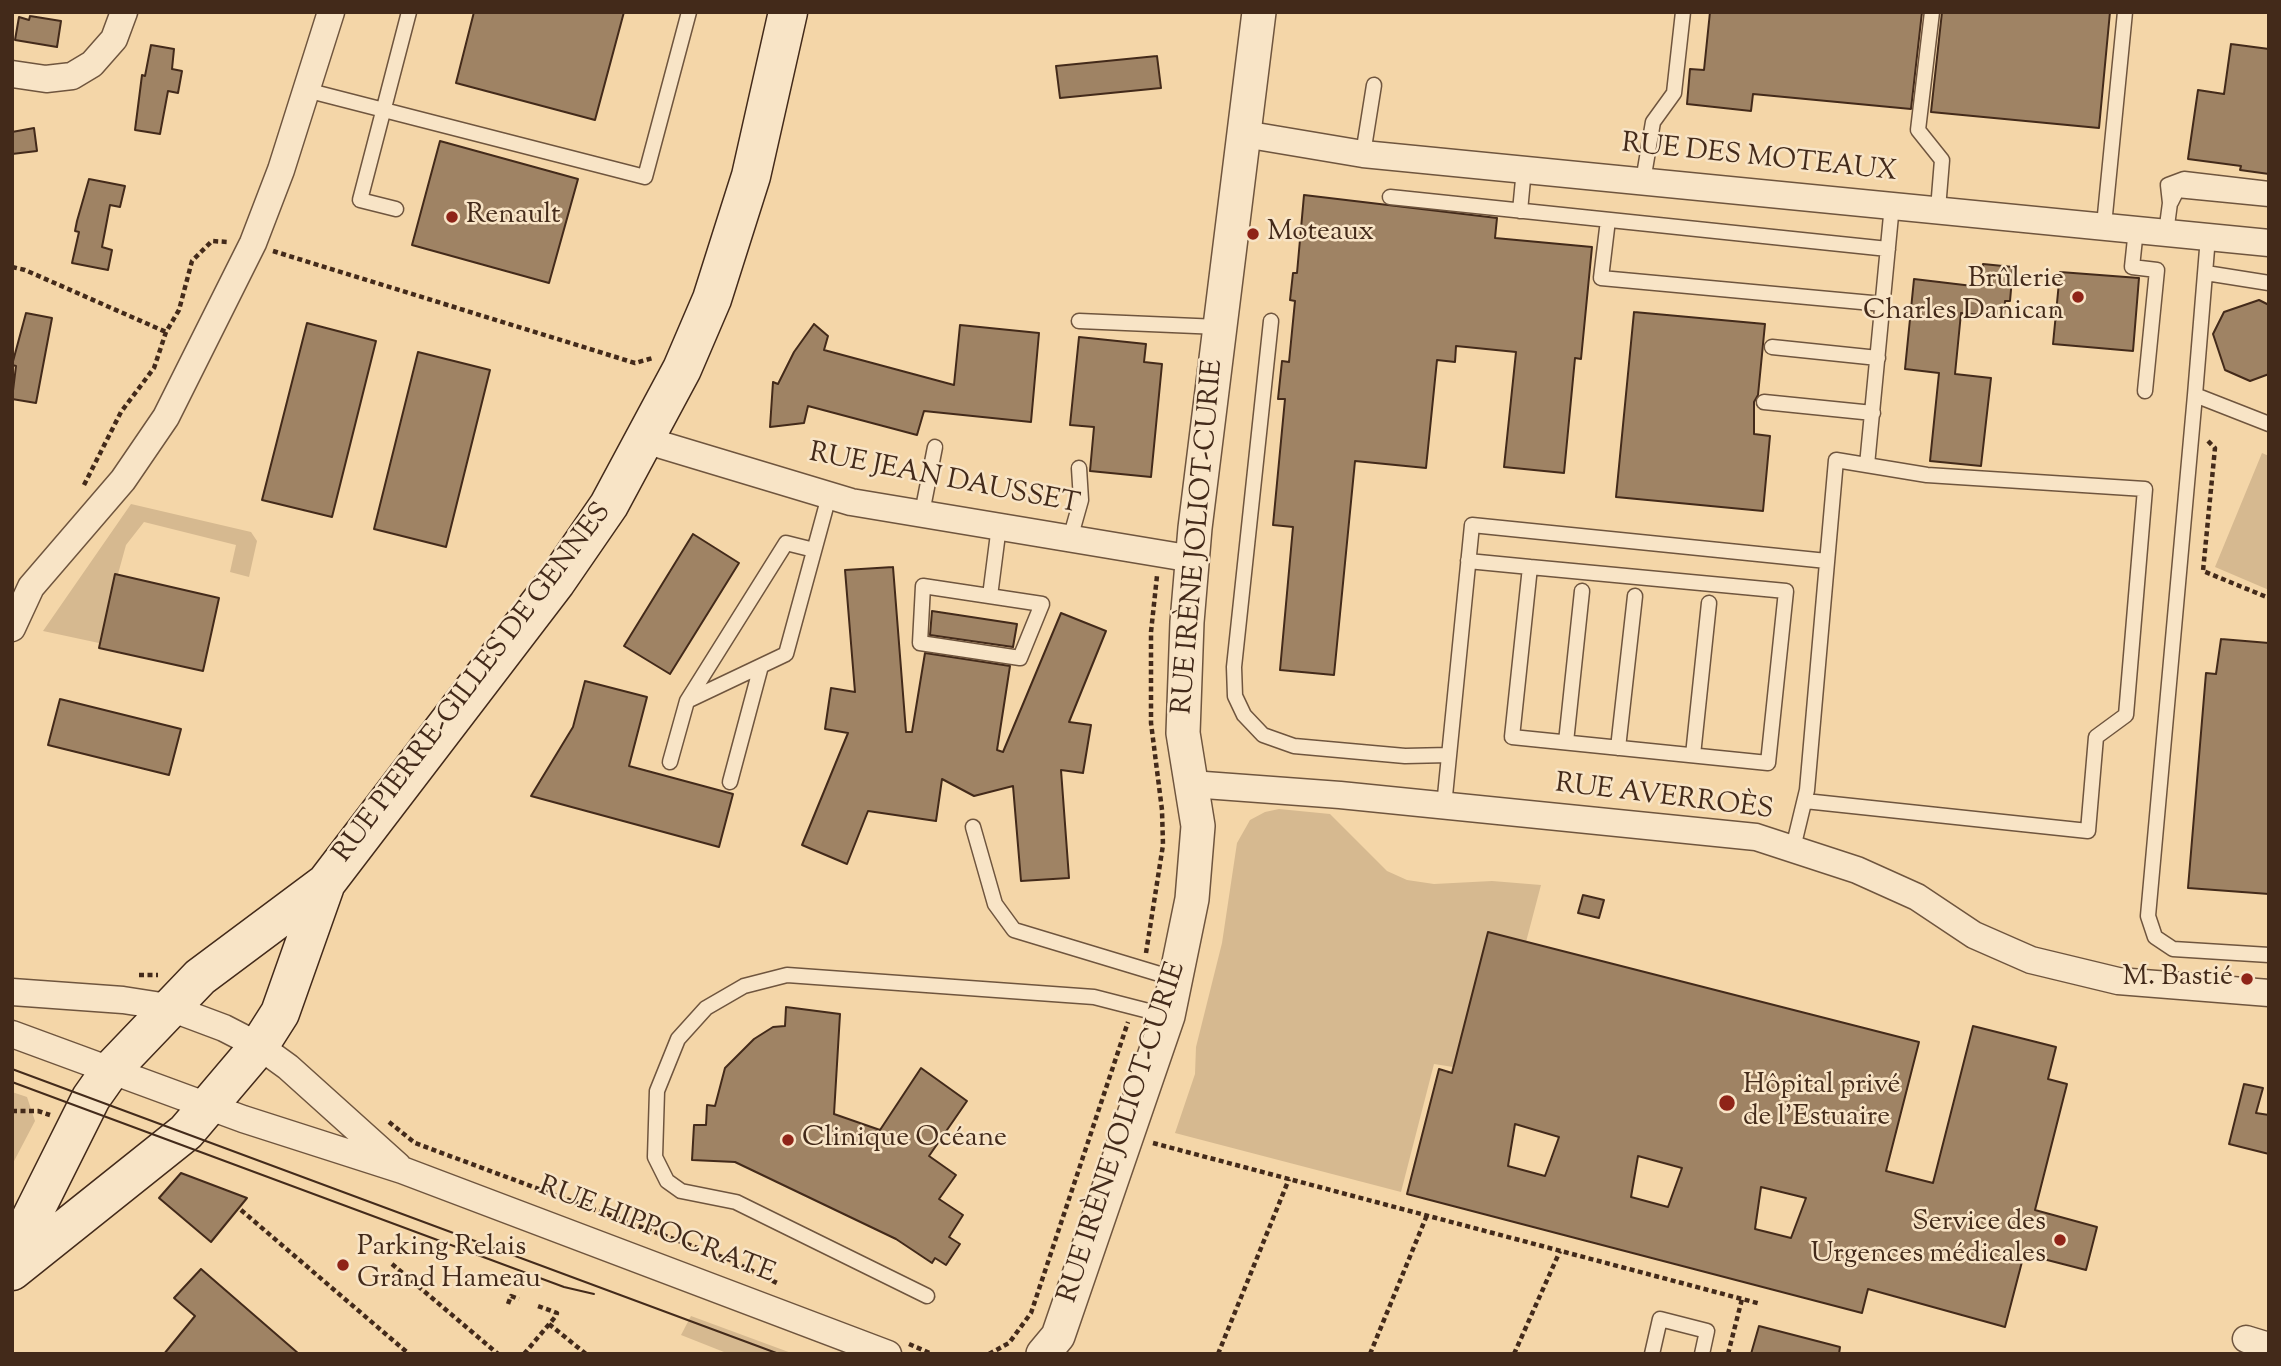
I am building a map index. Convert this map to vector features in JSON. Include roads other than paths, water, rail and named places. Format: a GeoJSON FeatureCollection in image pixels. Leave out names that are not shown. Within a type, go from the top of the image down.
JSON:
{"type":"FeatureCollection","features":[{"type":"Feature","properties":{"kind":"main road","name":"RUE PIERRE-GILLES DE GENNES"},"geometry":{"type":"LineString","coordinates":[[12,1256],[91,1098],[110,1071],[180,996],[326,883],[556,582],[609,505],[682,369],[712,299],[751,176],[788,12]]}},
{"type":"Feature","properties":{"kind":"main road","name":"RUE PIERRE-GILLES DE GENNES"},"geometry":{"type":"LineString","coordinates":[[12,1271],[120,1188],[186,1132],[210,1107],[259,1046],[280,1013],[326,883]]}},
{"type":"Feature","properties":{"kind":"street"},"geometry":{"type":"LineString","coordinates":[[12,74],[46,79],[72,76],[92,64],[114,39],[124,12]]}},
{"type":"Feature","properties":{"kind":"street"},"geometry":{"type":"LineString","coordinates":[[12,628],[31,587],[123,480],[166,417],[261,247],[331,12]]}},
{"type":"Feature","properties":{"kind":"street","name":"RUE IRÈNE JOLIOT-CURIE"},"geometry":{"type":"LineString","coordinates":[[1055,1348],[1168,1016],[1192,899],[1198,826],[1183,733],[1183,686],[1193,559],[1219,327],[1259,12]]}},
{"type":"Feature","properties":{"kind":"street","name":"RUE DES MOTEAUX"},"geometry":{"type":"LineString","coordinates":[[1244,134],[1363,154],[2269,243]]}},
{"type":"Feature","properties":{"kind":"street","name":"RUE JEAN DAUSSET"},"geometry":{"type":"LineString","coordinates":[[645,440],[829,496],[1193,559]]}},
{"type":"Feature","properties":{"kind":"street","name":"RUE AVERROÈS"},"geometry":{"type":"LineString","coordinates":[[1191,784],[1756,837],[1857,870],[1907,892],[1974,935],[2031,960],[2118,981],[2269,993]]}},
{"type":"Feature","properties":{"kind":"street","name":"RUE HIPPOCRATE"},"geometry":{"type":"LineString","coordinates":[[12,992],[87,996],[180,996],[224,1028],[259,1046],[288,1068],[402,1170]]}},
{"type":"Feature","properties":{"kind":"street","name":"RUE HIPPOCRATE"},"geometry":{"type":"LineString","coordinates":[[12,1034],[210,1107],[402,1170],[893,1347]]}},
{"type":"Feature","properties":{"kind":"lane"},"geometry":{"type":"LineString","coordinates":[[396,209],[360,200],[409,12]]}},
{"type":"Feature","properties":{"kind":"lane"},"geometry":{"type":"LineString","coordinates":[[306,90],[645,177],[689,12]]}},
{"type":"Feature","properties":{"kind":"lane"},"geometry":{"type":"LineString","coordinates":[[1643,181],[1654,122],[1674,93],[1683,12]]}},
{"type":"Feature","properties":{"kind":"lane"},"geometry":{"type":"LineString","coordinates":[[1932,12],[1918,130],[1942,160],[1938,209]]}},
{"type":"Feature","properties":{"kind":"lane"},"geometry":{"type":"LineString","coordinates":[[2104,225],[2124,12]]}},
{"type":"Feature","properties":{"kind":"lane"},"geometry":{"type":"LineString","coordinates":[[1363,154],[1374,85]]}},
{"type":"Feature","properties":{"kind":"lane"},"geometry":{"type":"LineString","coordinates":[[1520,211],[1524,169]]}},
{"type":"Feature","properties":{"kind":"lane"},"geometry":{"type":"LineString","coordinates":[[2166,233],[2170,203],[2168,185],[2184,179],[2269,189]]}},
{"type":"Feature","properties":{"kind":"lane"},"geometry":{"type":"LineString","coordinates":[[2170,203],[2177,190],[2269,199]]}},
{"type":"Feature","properties":{"kind":"lane"},"geometry":{"type":"LineString","coordinates":[[1390,197],[1888,249]]}},
{"type":"Feature","properties":{"kind":"lane"},"geometry":{"type":"LineString","coordinates":[[1867,465],[1892,205]]}},
{"type":"Feature","properties":{"kind":"lane"},"geometry":{"type":"LineString","coordinates":[[1608,220],[1601,278],[1883,304]]}},
{"type":"Feature","properties":{"kind":"lane"},"geometry":{"type":"LineString","coordinates":[[2136,229],[2132,267],[2157,270],[2145,391]]}},
{"type":"Feature","properties":{"kind":"lane"},"geometry":{"type":"LineString","coordinates":[[2208,237],[2148,916],[2155,937],[2173,949],[2269,955]]}},
{"type":"Feature","properties":{"kind":"lane"},"geometry":{"type":"LineString","coordinates":[[2206,273],[2269,283]]}},
{"type":"Feature","properties":{"kind":"lane"},"geometry":{"type":"LineString","coordinates":[[1079,321],[1219,327]]}},
{"type":"Feature","properties":{"kind":"lane"},"geometry":{"type":"LineString","coordinates":[[1271,321],[1234,667],[1235,695],[1244,715],[1263,735],[1294,746],[1405,756],[1449,755]]}},
{"type":"Feature","properties":{"kind":"lane"},"geometry":{"type":"LineString","coordinates":[[1772,347],[1878,358]]}},
{"type":"Feature","properties":{"kind":"lane"},"geometry":{"type":"LineString","coordinates":[[2195,395],[2269,424]]}},
{"type":"Feature","properties":{"kind":"lane"},"geometry":{"type":"LineString","coordinates":[[1764,402],[1872,413]]}},
{"type":"Feature","properties":{"kind":"lane"},"geometry":{"type":"LineString","coordinates":[[922,513],[935,447]]}},
{"type":"Feature","properties":{"kind":"lane"},"geometry":{"type":"LineString","coordinates":[[1793,848],[1805,801],[1836,460],[1927,475],[2145,489],[2126,715],[2096,737],[2088,831],[1805,801]]}},
{"type":"Feature","properties":{"kind":"lane"},"geometry":{"type":"LineString","coordinates":[[1070,539],[1081,500],[1079,468]]}},
{"type":"Feature","properties":{"kind":"lane"},"geometry":{"type":"LineString","coordinates":[[687,701],[786,654],[829,496]]}},
{"type":"Feature","properties":{"kind":"lane"},"geometry":{"type":"LineString","coordinates":[[1444,806],[1472,525],[1827,561]]}},
{"type":"Feature","properties":{"kind":"lane"},"geometry":{"type":"LineString","coordinates":[[990,596],[999,526]]}},
{"type":"Feature","properties":{"kind":"lane"},"geometry":{"type":"LineString","coordinates":[[670,762],[687,701],[786,543],[814,550]]}},
{"type":"Feature","properties":{"kind":"lane"},"geometry":{"type":"LineString","coordinates":[[1468,561],[1786,591],[1768,763],[1512,737],[1530,567]]}},
{"type":"Feature","properties":{"kind":"lane"},"geometry":{"type":"LineString","coordinates":[[923,586],[990,596],[1042,604],[1020,658],[919,643],[923,586]]}},
{"type":"Feature","properties":{"kind":"lane"},"geometry":{"type":"LineString","coordinates":[[1566,742],[1583,591]]}},
{"type":"Feature","properties":{"kind":"lane"},"geometry":{"type":"LineString","coordinates":[[1618,747],[1634,596]]}},
{"type":"Feature","properties":{"kind":"lane"},"geometry":{"type":"LineString","coordinates":[[1693,755],[1709,603]]}},
{"type":"Feature","properties":{"kind":"lane"},"geometry":{"type":"LineString","coordinates":[[730,782],[761,666]]}},
{"type":"Feature","properties":{"kind":"lane"},"geometry":{"type":"LineString","coordinates":[[973,827],[995,904],[1014,930],[1177,979]]}},
{"type":"Feature","properties":{"kind":"lane"},"geometry":{"type":"LineString","coordinates":[[927,1296],[736,1202],[681,1191],[667,1181],[655,1157],[657,1091],[678,1039],[706,1008],[744,986],[787,975],[1094,997],[1168,1016]]}},
{"type":"Feature","properties":{"kind":"lane"},"geometry":{"type":"LineString","coordinates":[[1652,1354],[1660,1319],[1707,1331],[1702,1354]]}},
{"type":"Feature","properties":{"kind":"tram line"},"geometry":{"type":"LineString","coordinates":[[12,1069],[779,1354]]}},
{"type":"Feature","properties":{"kind":"tram line"},"geometry":{"type":"LineString","coordinates":[[12,1082],[564,1287],[594,1294]]}},
{"type":"Feature","properties":{"kind":"place","name":"Renault"},"geometry":{"type":"Point","coordinates":[452,217]}},
{"type":"Feature","properties":{"kind":"place","name":"Moteaux"},"geometry":{"type":"Point","coordinates":[1253,234]}},
{"type":"Feature","properties":{"kind":"place","name":"Brûlerie Charles Danican"},"geometry":{"type":"Point","coordinates":[2078,297]}},
{"type":"Feature","properties":{"kind":"place","name":"M. Bastié"},"geometry":{"type":"Point","coordinates":[2247,979]}},
{"type":"Feature","properties":{"kind":"place","name":"Hôpital privé de l'Estuaire"},"geometry":{"type":"Point","coordinates":[1727,1103]}},
{"type":"Feature","properties":{"kind":"place","name":"Clinique Océane"},"geometry":{"type":"Point","coordinates":[788,1140]}},
{"type":"Feature","properties":{"kind":"place","name":"Service des Urgences médicales"},"geometry":{"type":"Point","coordinates":[2060,1240]}},
{"type":"Feature","properties":{"kind":"place","name":"Parking Relais Grand Hameau"},"geometry":{"type":"Point","coordinates":[343,1265]}}]}
